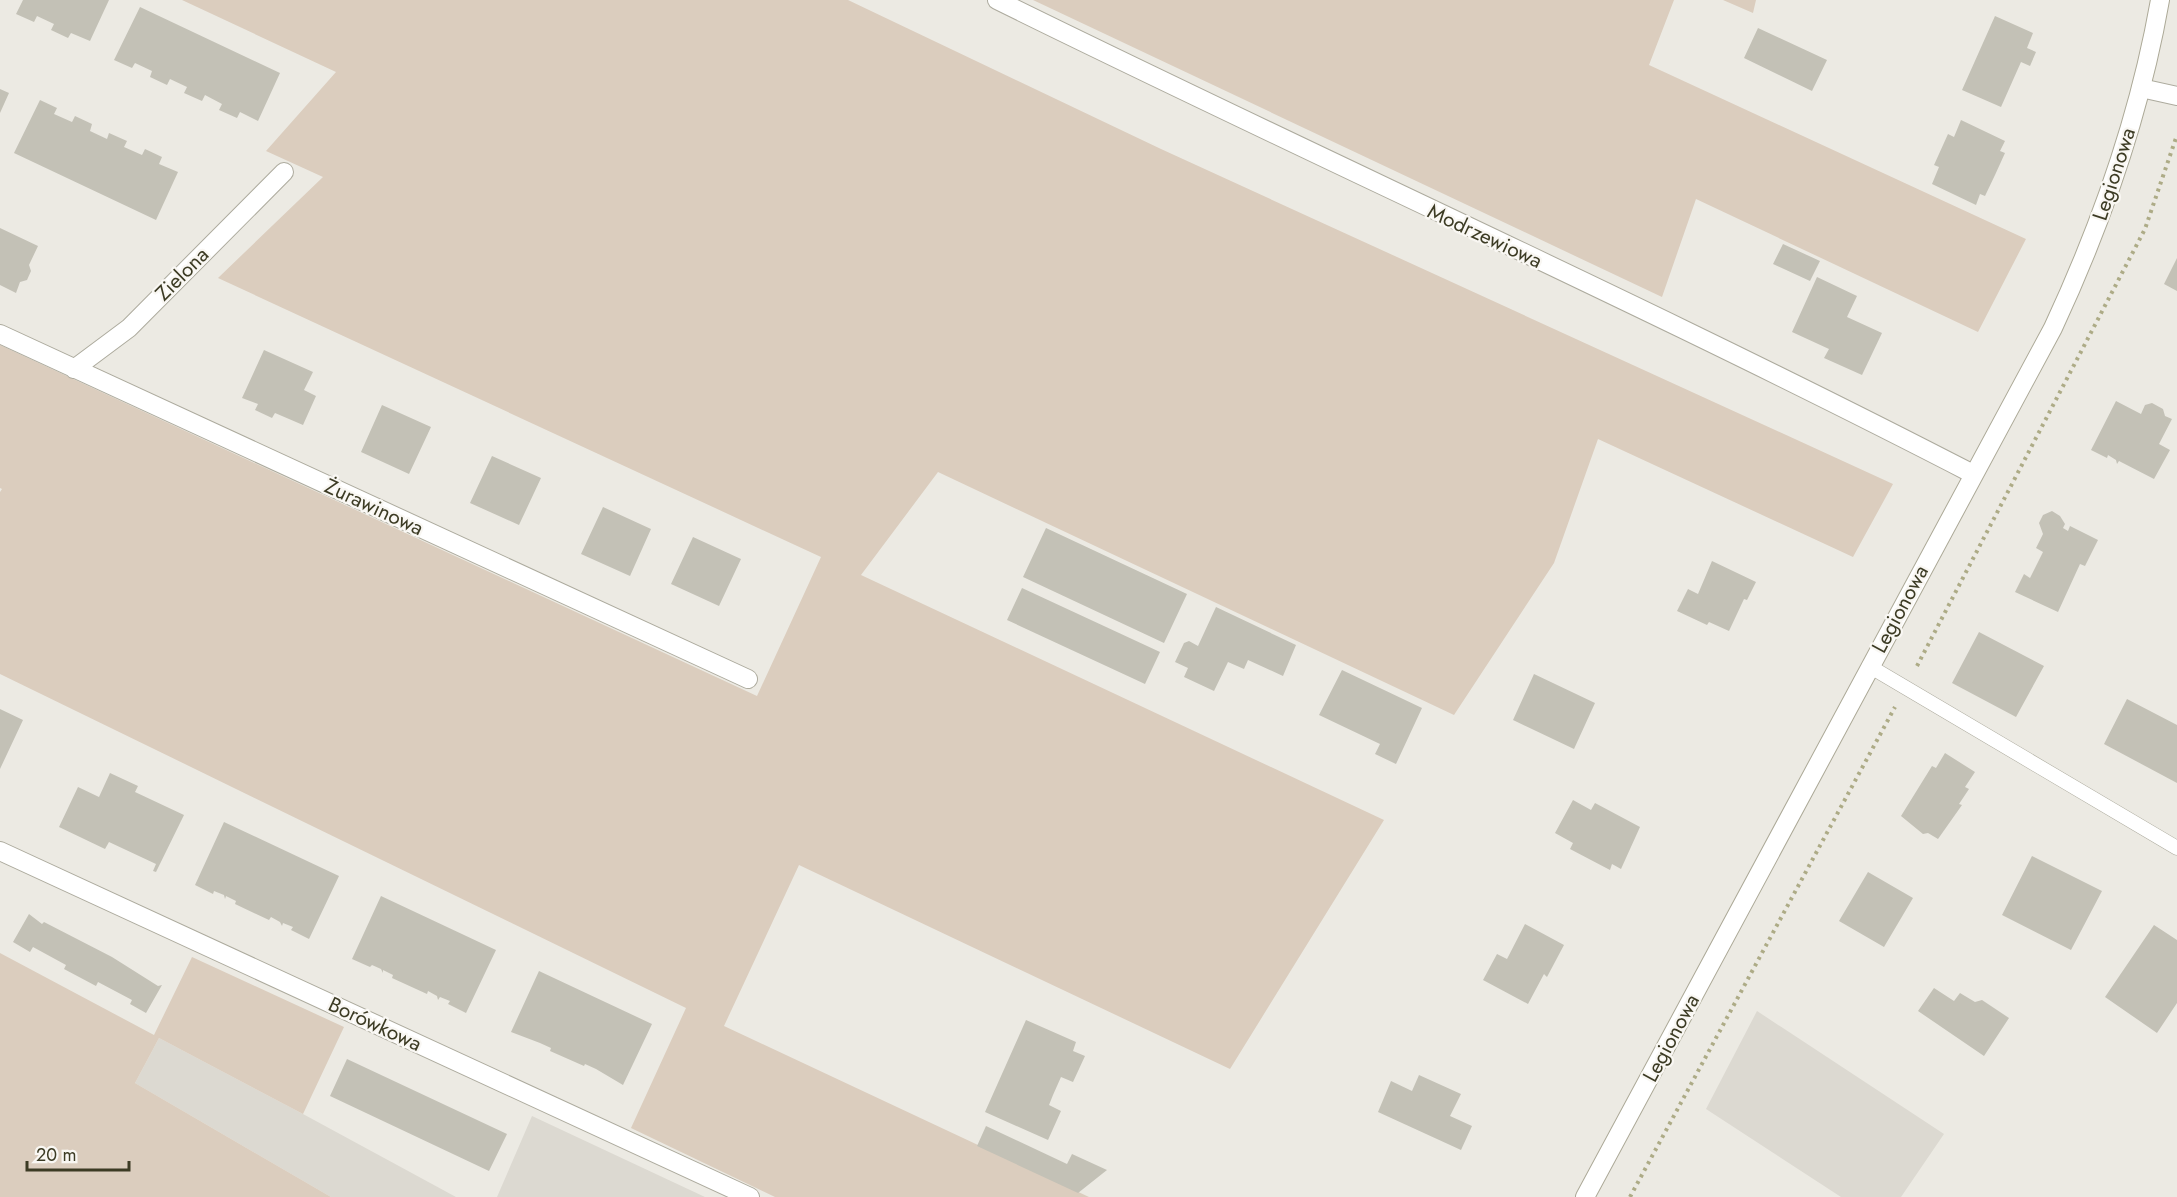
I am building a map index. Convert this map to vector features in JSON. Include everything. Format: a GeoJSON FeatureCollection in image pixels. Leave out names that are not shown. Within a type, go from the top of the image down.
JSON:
{"type":"FeatureCollection","features":[{"type":"Feature","properties":{"kind":"street","name":"Modrzewiowa"},"geometry":{"type":"LineString","coordinates":[[997,0],[1199,100],[1729,352],[1973,474]]}},
{"type":"Feature","properties":{"kind":"street","name":"Legionowa"},"geometry":{"type":"LineString","coordinates":[[1585,1197],[2053,328],[2087,254],[2113,184],[2141,88],[2160,0]]}},
{"type":"Feature","properties":{"kind":"street"},"geometry":{"type":"LineString","coordinates":[[2141,88],[2177,96]]}},
{"type":"Feature","properties":{"kind":"street","name":"Zielona"},"geometry":{"type":"LineString","coordinates":[[74,369],[129,328],[284,172]]}},
{"type":"Feature","properties":{"kind":"street","name":"Żurawinowa"},"geometry":{"type":"LineString","coordinates":[[0,334],[748,679]]}},
{"type":"Feature","properties":{"kind":"street","name":"Borówkowa"},"geometry":{"type":"LineString","coordinates":[[0,851],[750,1197]]}},
{"type":"Feature","properties":{"kind":"lane"},"geometry":{"type":"LineString","coordinates":[[1869,666],[2177,848]]}},
{"type":"Feature","properties":{"kind":"shaded area"},"geometry":{"type":"Polygon","coordinates":[[[182,0],[848,0],[1161,149],[1893,484],[1853,557],[1598,439],[1554,563],[1454,715],[938,472],[861,575],[1384,820],[1230,1069],[799,865],[724,1026],[1089,1197],[775,1197],[631,1128],[686,1008],[0,674],[0,492],[2,489],[0,488],[0,345],[757,696],[821,557],[218,278],[323,177],[266,151],[336,72],[182,0]]]}},
{"type":"Feature","properties":{"kind":"shaded area"},"geometry":{"type":"Polygon","coordinates":[[[1033,0],[1674,0],[1649,65],[2026,239],[1978,332],[1696,199],[1662,297],[1033,0]]]}},
{"type":"Feature","properties":{"kind":"shaded area"},"geometry":{"type":"Polygon","coordinates":[[[1723,0],[1756,0],[1753,13],[1723,0]]]}},
{"type":"Feature","properties":{"kind":"shaded area"},"geometry":{"type":"Polygon","coordinates":[[[0,953],[154,1035],[192,957],[344,1027],[303,1114],[159,1038],[135,1083],[331,1197],[0,1197],[0,953]]]}},
{"type":"Feature","properties":{"kind":"shaded area"},"geometry":{"type":"Polygon","coordinates":[[[1757,1011],[1944,1134],[1901,1197],[1841,1197],[1706,1109],[1757,1011]]]}},
{"type":"Feature","properties":{"kind":"shaded area"},"geometry":{"type":"Polygon","coordinates":[[[159,1038],[456,1197],[331,1197],[135,1083],[159,1038]]]}},
{"type":"Feature","properties":{"kind":"shaded area"},"geometry":{"type":"Polygon","coordinates":[[[532,1116],[705,1197],[497,1197],[532,1116]]]}},
{"type":"Feature","properties":{"kind":"building"},"geometry":{"type":"Polygon","coordinates":[[[23,0],[109,0],[90,41],[71,33],[68,38],[51,30],[54,24],[37,16],[34,22],[16,14],[23,0]]]}},
{"type":"Feature","properties":{"kind":"building"},"geometry":{"type":"Polygon","coordinates":[[[140,7],[280,73],[258,121],[240,112],[237,118],[219,110],[222,104],[205,95],[202,101],[184,93],[187,87],[170,79],[167,85],[150,77],[152,71],[135,63],[132,68],[114,60],[140,7]]]}},
{"type":"Feature","properties":{"kind":"building"},"geometry":{"type":"Polygon","coordinates":[[[1995,16],[2033,33],[2027,48],[2036,52],[2030,66],[2021,62],[2001,107],[1962,90],[1995,16]]]}},
{"type":"Feature","properties":{"kind":"building"},"geometry":{"type":"Polygon","coordinates":[[[1758,28],[1827,60],[1812,91],[1744,58],[1758,28]]]}},
{"type":"Feature","properties":{"kind":"building"},"geometry":{"type":"Polygon","coordinates":[[[0,89],[9,93],[0,113],[0,89]]]}},
{"type":"Feature","properties":{"kind":"building"},"geometry":{"type":"Polygon","coordinates":[[[40,100],[57,108],[54,114],[72,122],[75,116],[92,124],[90,131],[107,139],[109,133],[127,141],[124,147],[142,155],[145,149],[162,157],[159,164],[178,172],[156,220],[14,153],[40,100]]]}},
{"type":"Feature","properties":{"kind":"building"},"geometry":{"type":"Polygon","coordinates":[[[1961,120],[2005,141],[2000,151],[2005,153],[1985,196],[1980,194],[1976,205],[1932,184],[1939,167],[1934,165],[1948,134],[1954,137],[1961,120]]]}},
{"type":"Feature","properties":{"kind":"building"},"geometry":{"type":"Polygon","coordinates":[[[0,228],[38,246],[29,265],[31,271],[27,280],[20,282],[16,293],[0,285],[0,228]]]}},
{"type":"Feature","properties":{"kind":"building"},"geometry":{"type":"Polygon","coordinates":[[[1783,244],[1820,261],[1810,281],[1773,264],[1783,244]]]}},
{"type":"Feature","properties":{"kind":"building"},"geometry":{"type":"Polygon","coordinates":[[[2177,258],[2177,291],[2164,284],[2177,258]]]}},
{"type":"Feature","properties":{"kind":"building"},"geometry":{"type":"Polygon","coordinates":[[[1817,277],[1857,296],[1847,317],[1882,333],[1862,375],[1824,358],[1829,349],[1792,332],[1817,277]]]}},
{"type":"Feature","properties":{"kind":"building"},"geometry":{"type":"Polygon","coordinates":[[[264,350],[313,372],[304,390],[316,396],[303,425],[275,413],[272,418],[255,410],[258,404],[242,398],[264,350]]]}},
{"type":"Feature","properties":{"kind":"building"},"geometry":{"type":"Polygon","coordinates":[[[2116,401],[2141,414],[2145,405],[2152,403],[2163,409],[2165,416],[2172,419],[2159,444],[2170,450],[2154,479],[2119,461],[2117,464],[2116,460],[2108,455],[2107,458],[2091,450],[2116,401]]]}},
{"type":"Feature","properties":{"kind":"building"},"geometry":{"type":"Polygon","coordinates":[[[382,405],[431,427],[409,474],[361,452],[382,405]]]}},
{"type":"Feature","properties":{"kind":"building"},"geometry":{"type":"Polygon","coordinates":[[[492,456],[541,478],[519,525],[470,503],[492,456]]]}},
{"type":"Feature","properties":{"kind":"building"},"geometry":{"type":"Polygon","coordinates":[[[603,507],[651,529],[630,576],[581,554],[603,507]]]}},
{"type":"Feature","properties":{"kind":"building"},"geometry":{"type":"Polygon","coordinates":[[[2052,511],[2060,516],[2065,524],[2063,528],[2068,531],[2070,526],[2098,540],[2085,566],[2080,564],[2058,612],[2015,592],[2024,574],[2030,578],[2043,552],[2036,548],[2043,534],[2039,523],[2043,515],[2052,511]]]}},
{"type":"Feature","properties":{"kind":"building"},"geometry":{"type":"Polygon","coordinates":[[[1046,528],[1187,594],[1164,643],[1023,577],[1046,528]]]}},
{"type":"Feature","properties":{"kind":"building"},"geometry":{"type":"Polygon","coordinates":[[[693,537],[741,559],[719,606],[671,584],[693,537]]]}},
{"type":"Feature","properties":{"kind":"building"},"geometry":{"type":"Polygon","coordinates":[[[1712,561],[1756,582],[1747,600],[1744,599],[1729,631],[1709,622],[1707,625],[1677,611],[1688,589],[1698,594],[1712,561]]]}},
{"type":"Feature","properties":{"kind":"building"},"geometry":{"type":"Polygon","coordinates":[[[1022,588],[1160,652],[1145,684],[1007,620],[1022,588]]]}},
{"type":"Feature","properties":{"kind":"building"},"geometry":{"type":"Polygon","coordinates":[[[1216,607],[1296,645],[1283,676],[1248,660],[1244,669],[1228,662],[1214,691],[1184,677],[1188,668],[1175,662],[1184,643],[1189,641],[1198,646],[1216,607]]]}},
{"type":"Feature","properties":{"kind":"building"},"geometry":{"type":"Polygon","coordinates":[[[1979,632],[2044,666],[2016,717],[1952,683],[1979,632]]]}},
{"type":"Feature","properties":{"kind":"building"},"geometry":{"type":"Polygon","coordinates":[[[1342,670],[1422,708],[1396,764],[1375,754],[1380,744],[1319,715],[1342,670]]]}},
{"type":"Feature","properties":{"kind":"building"},"geometry":{"type":"Polygon","coordinates":[[[1534,674],[1595,703],[1574,749],[1513,720],[1534,674]]]}},
{"type":"Feature","properties":{"kind":"building"},"geometry":{"type":"Polygon","coordinates":[[[2127,699],[2177,725],[2177,783],[2104,744],[2127,699]]]}},
{"type":"Feature","properties":{"kind":"building"},"geometry":{"type":"Polygon","coordinates":[[[0,709],[23,720],[0,769],[0,709]]]}},
{"type":"Feature","properties":{"kind":"building"},"geometry":{"type":"Polygon","coordinates":[[[1945,753],[1975,772],[1965,787],[1969,789],[1959,804],[1962,805],[1938,839],[1928,833],[1923,834],[1901,816],[1932,766],[1936,768],[1945,753]]]}},
{"type":"Feature","properties":{"kind":"building"},"geometry":{"type":"Polygon","coordinates":[[[110,773],[138,786],[135,792],[184,815],[156,872],[153,871],[156,864],[109,842],[105,849],[59,827],[78,787],[99,797],[110,773]]]}},
{"type":"Feature","properties":{"kind":"building"},"geometry":{"type":"Polygon","coordinates":[[[1573,800],[1591,810],[1595,803],[1640,827],[1621,869],[1612,864],[1610,870],[1570,849],[1573,843],[1555,833],[1573,800]]]}},
{"type":"Feature","properties":{"kind":"building"},"geometry":{"type":"Polygon","coordinates":[[[224,822],[339,876],[309,939],[291,930],[293,927],[283,923],[282,926],[280,922],[271,917],[269,920],[235,904],[236,901],[226,896],[225,899],[224,895],[214,891],[213,894],[195,885],[224,822]]]}},
{"type":"Feature","properties":{"kind":"building"},"geometry":{"type":"Polygon","coordinates":[[[2032,856],[2102,891],[2071,950],[2002,915],[2032,856]]]}},
{"type":"Feature","properties":{"kind":"building"},"geometry":{"type":"Polygon","coordinates":[[[1868,872],[1913,898],[1884,947],[1839,921],[1868,872]]]}},
{"type":"Feature","properties":{"kind":"building"},"geometry":{"type":"Polygon","coordinates":[[[381,896],[496,950],[466,1013],[448,1004],[450,1001],[440,997],[438,1000],[437,996],[428,991],[427,994],[392,978],[393,975],[383,970],[383,973],[381,969],[352,959],[381,896]]]}},
{"type":"Feature","properties":{"kind":"building"},"geometry":{"type":"Polygon","coordinates":[[[29,914],[42,924],[44,922],[112,957],[158,986],[162,985],[146,1013],[130,1004],[132,1000],[98,982],[96,986],[64,969],[66,965],[33,947],[30,952],[13,942],[29,914]]]}},
{"type":"Feature","properties":{"kind":"building"},"geometry":{"type":"Polygon","coordinates":[[[1525,924],[1564,945],[1547,977],[1544,974],[1528,1004],[1483,980],[1497,954],[1507,959],[1525,924]]]}},
{"type":"Feature","properties":{"kind":"building"},"geometry":{"type":"Polygon","coordinates":[[[2154,925],[2177,940],[2177,1003],[2157,1033],[2105,997],[2154,925]]]}},
{"type":"Feature","properties":{"kind":"building"},"geometry":{"type":"Polygon","coordinates":[[[539,971],[652,1024],[623,1085],[596,1069],[585,1064],[584,1066],[550,1051],[551,1048],[511,1032],[539,971]]]}},
{"type":"Feature","properties":{"kind":"building"},"geometry":{"type":"Polygon","coordinates":[[[1934,988],[1954,1001],[1960,993],[1975,1002],[1982,1000],[2009,1018],[1984,1056],[1918,1011],[1934,988]]]}},
{"type":"Feature","properties":{"kind":"building"},"geometry":{"type":"Polygon","coordinates":[[[1026,1020],[1076,1042],[1073,1051],[1085,1056],[1073,1082],[1061,1077],[1053,1095],[1049,1105],[1061,1111],[1048,1140],[985,1112],[1026,1020]]]}},
{"type":"Feature","properties":{"kind":"building"},"geometry":{"type":"Polygon","coordinates":[[[347,1059],[507,1134],[489,1171],[330,1096],[347,1059]]]}},
{"type":"Feature","properties":{"kind":"building"},"geometry":{"type":"Polygon","coordinates":[[[1419,1075],[1461,1094],[1450,1116],[1472,1126],[1461,1150],[1378,1112],[1391,1081],[1412,1091],[1419,1075]]]}},
{"type":"Feature","properties":{"kind":"building"},"geometry":{"type":"Polygon","coordinates":[[[986,1126],[1067,1164],[1072,1154],[1107,1170],[1078,1193],[977,1146],[986,1126]]]}}]}
